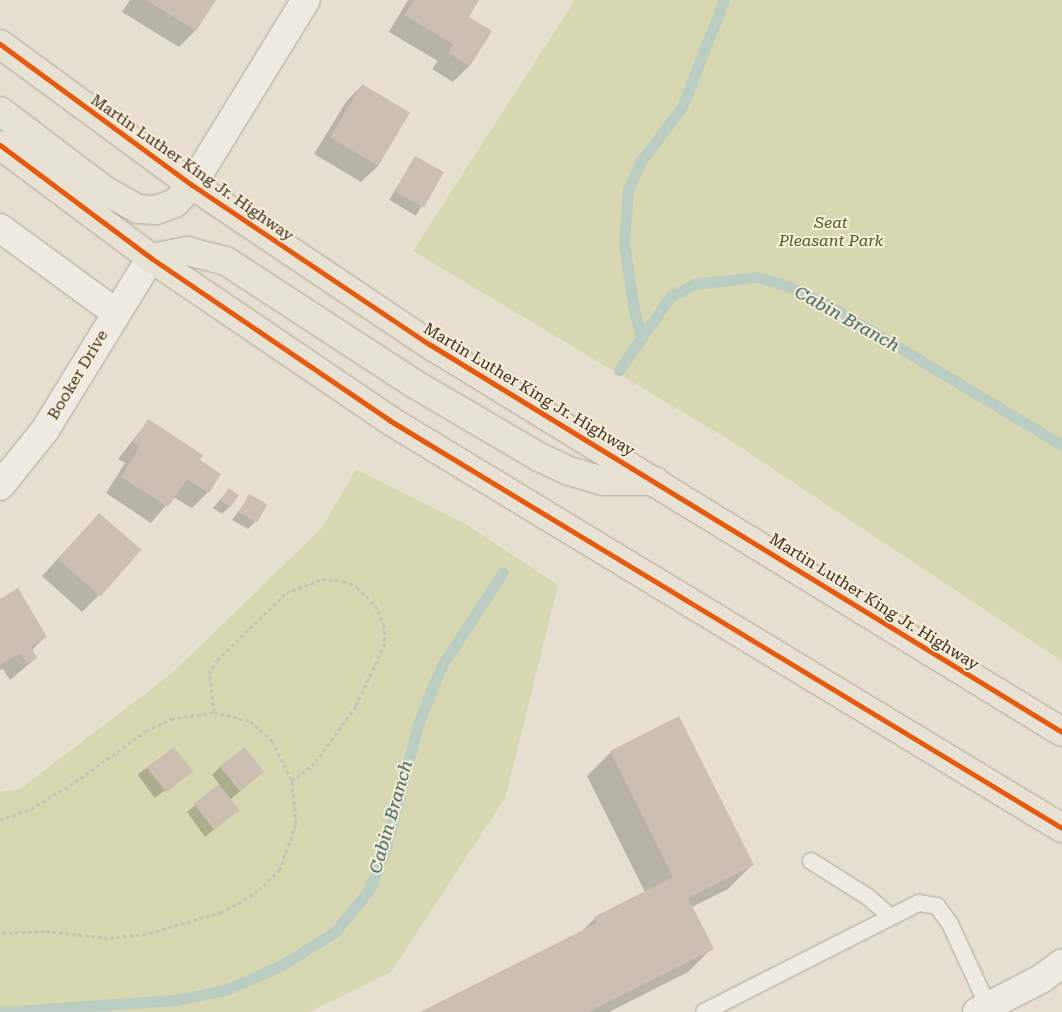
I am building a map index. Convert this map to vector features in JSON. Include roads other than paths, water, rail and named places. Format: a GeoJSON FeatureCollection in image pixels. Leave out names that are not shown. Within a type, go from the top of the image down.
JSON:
{"type":"FeatureCollection","features":[{"type":"Feature","properties":{"kind":"main road","name":"Martin Luther King Jr. Highway"},"geometry":{"type":"LineString","coordinates":[[0,44],[192,185],[429,344],[1062,732]]}},
{"type":"Feature","properties":{"kind":"main road"},"geometry":{"type":"LineString","coordinates":[[0,112],[104,190],[138,209],[156,210],[175,203],[192,185]]}},
{"type":"Feature","properties":{"kind":"main road"},"geometry":{"type":"LineString","coordinates":[[0,145],[151,258],[389,420],[1062,828]]}},
{"type":"Feature","properties":{"kind":"main road"},"geometry":{"type":"LineString","coordinates":[[151,258],[187,251],[226,261],[413,383],[539,457],[569,471],[604,481],[654,481]]}},
{"type":"Feature","properties":{"kind":"street"},"geometry":{"type":"LineString","coordinates":[[192,185],[306,0]]}},
{"type":"Feature","properties":{"kind":"street"},"geometry":{"type":"LineString","coordinates":[[0,228],[116,313]]}},
{"type":"Feature","properties":{"kind":"street","name":"Booker Drive"},"geometry":{"type":"LineString","coordinates":[[0,486],[45,430],[151,258]]}},
{"type":"Feature","properties":{"kind":"street"},"geometry":{"type":"LineString","coordinates":[[982,1009],[1041,979],[1062,963]]}},
{"type":"Feature","properties":{"kind":"lane"},"geometry":{"type":"LineString","coordinates":[[811,862],[868,897],[890,916]]}},
{"type":"Feature","properties":{"kind":"lane"},"geometry":{"type":"LineString","coordinates":[[704,1012],[890,916],[919,903],[937,906],[950,924],[982,1009]]}},
{"type":"Feature","properties":{"kind":"waterway"},"geometry":{"type":"LineString","coordinates":[[641,336],[634,310],[624,242],[628,189],[641,161],[682,107],[724,0]]}},
{"type":"Feature","properties":{"kind":"waterway","name":"Cabin Branch"},"geometry":{"type":"LineString","coordinates":[[619,370],[670,297],[694,284],[757,277],[785,285],[823,302],[1062,445]]}},
{"type":"Feature","properties":{"kind":"waterway","name":"Cabin Branch"},"geometry":{"type":"LineString","coordinates":[[0,1012],[176,1000],[225,990],[280,966],[335,932],[369,890],[386,847],[419,721],[441,667],[503,572]]}},
{"type":"Feature","properties":{"kind":"park label","name":"Seat Pleasant Park"},"geometry":{"type":"Point","coordinates":[831,232]}}]}
